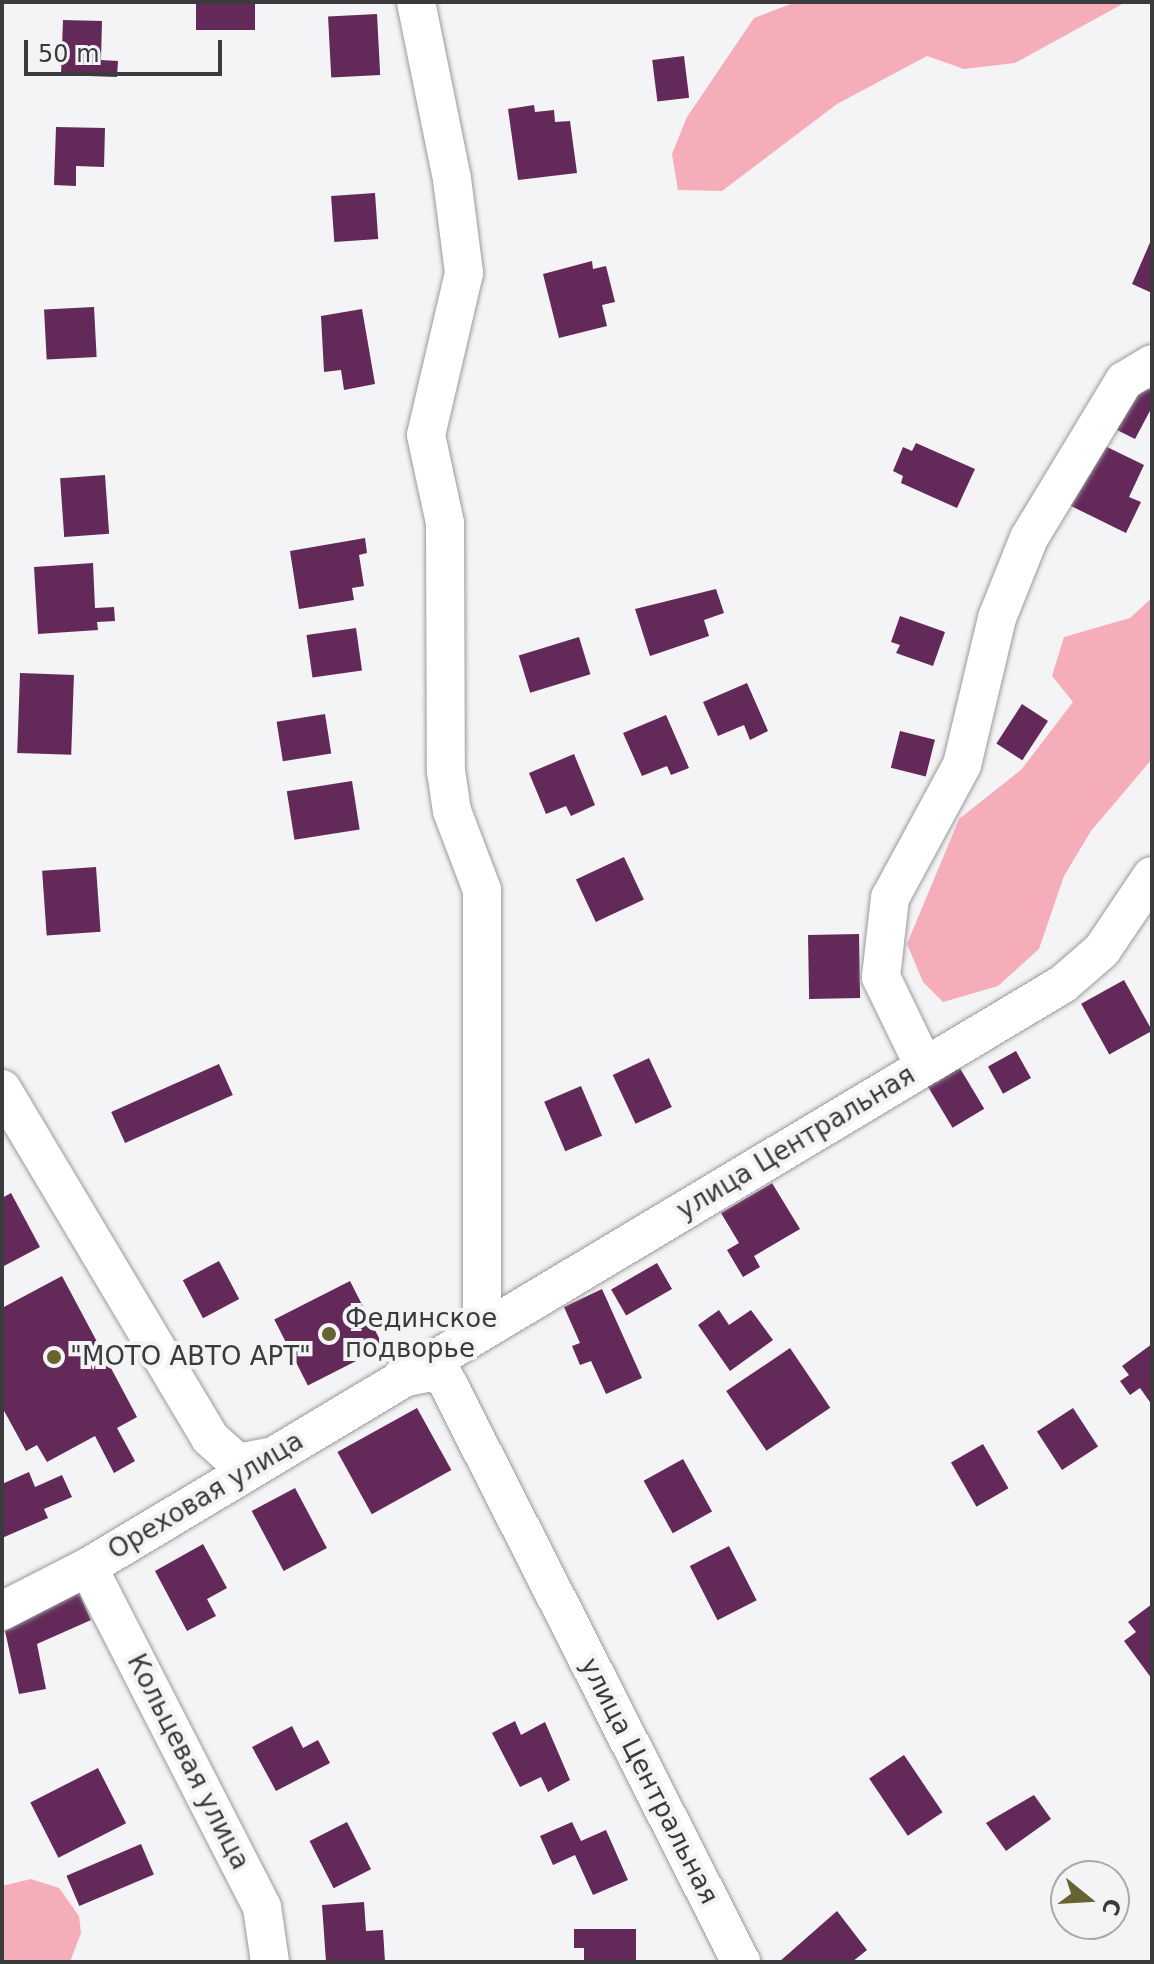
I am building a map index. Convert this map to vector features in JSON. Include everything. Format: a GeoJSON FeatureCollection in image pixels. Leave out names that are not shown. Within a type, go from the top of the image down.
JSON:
{"type":"FeatureCollection","features":[{"type":"Feature","properties":{"kind":"street"},"geometry":{"type":"LineString","coordinates":[[416,2],[464,273],[426,435],[445,523],[446,771],[452,811],[482,890],[482,1330]]}},
{"type":"Feature","properties":{"kind":"street"},"geometry":{"type":"LineString","coordinates":[[924,1066],[881,977],[890,898],[959,773],[997,618],[1029,538],[1124,381],[1152,364]]}},
{"type":"Feature","properties":{"kind":"street","name":"улица Центральная"},"geometry":{"type":"LineString","coordinates":[[407,1375],[1074,977],[1102,950],[1152,876]]}},
{"type":"Feature","properties":{"kind":"street"},"geometry":{"type":"LineString","coordinates":[[2,1089],[210,1438],[238,1463],[264,1460]]}},
{"type":"Feature","properties":{"kind":"street","name":"улица Центральная"},"geometry":{"type":"LineString","coordinates":[[407,1375],[445,1378],[741,1962]]}},
{"type":"Feature","properties":{"kind":"street","name":"Ореховая улица"},"geometry":{"type":"LineString","coordinates":[[2,1611],[88,1567],[407,1375]]}},
{"type":"Feature","properties":{"kind":"street","name":"Кольцевая улица"},"geometry":{"type":"LineString","coordinates":[[88,1567],[262,1907],[270,1962]]}},
{"type":"Feature","properties":{"kind":"shaded area"},"geometry":{"type":"Polygon","coordinates":[[[796,2],[1126,2],[1015,63],[964,69],[927,56],[837,104],[722,191],[678,190],[672,154],[687,117],[754,18],[796,2]]]}},
{"type":"Feature","properties":{"kind":"shaded area"},"geometry":{"type":"Polygon","coordinates":[[[1152,598],[1152,759],[1091,831],[1064,876],[1039,949],[998,986],[943,1002],[923,982],[907,944],[959,819],[1021,770],[1073,702],[1052,676],[1064,637],[1130,618],[1152,598]]]}},
{"type":"Feature","properties":{"kind":"shaded area"},"geometry":{"type":"Polygon","coordinates":[[[31,1879],[59,1888],[79,1916],[81,1933],[70,1962],[2,1962],[2,1886],[31,1879]]]}},
{"type":"Feature","properties":{"kind":"building"},"geometry":{"type":"Polygon","coordinates":[[[196,2],[255,2],[255,30],[196,30],[196,2]]]}},
{"type":"Feature","properties":{"kind":"building"},"geometry":{"type":"Polygon","coordinates":[[[377,14],[380,75],[331,77],[328,17],[377,14]]]}},
{"type":"Feature","properties":{"kind":"building"},"geometry":{"type":"Polygon","coordinates":[[[63,20],[102,21],[101,60],[118,61],[117,77],[61,75],[63,20]]]}},
{"type":"Feature","properties":{"kind":"building"},"geometry":{"type":"Polygon","coordinates":[[[684,56],[689,98],[657,102],[652,60],[684,56]]]}},
{"type":"Feature","properties":{"kind":"building"},"geometry":{"type":"Polygon","coordinates":[[[534,105],[535,112],[554,110],[555,122],[570,121],[577,173],[518,180],[508,109],[534,105]]]}},
{"type":"Feature","properties":{"kind":"building"},"geometry":{"type":"Polygon","coordinates":[[[56,127],[105,128],[104,167],[76,166],[76,186],[54,185],[56,127]]]}},
{"type":"Feature","properties":{"kind":"building"},"geometry":{"type":"Polygon","coordinates":[[[375,193],[378,239],[334,242],[331,196],[375,193]]]}},
{"type":"Feature","properties":{"kind":"building"},"geometry":{"type":"Polygon","coordinates":[[[1152,238],[1152,293],[1132,284],[1152,238]]]}},
{"type":"Feature","properties":{"kind":"building"},"geometry":{"type":"Polygon","coordinates":[[[592,261],[593,269],[606,266],[615,302],[602,305],[607,326],[559,338],[543,274],[592,261]]]}},
{"type":"Feature","properties":{"kind":"building"},"geometry":{"type":"Polygon","coordinates":[[[94,307],[97,357],[47,360],[44,310],[94,307]]]}},
{"type":"Feature","properties":{"kind":"building"},"geometry":{"type":"Polygon","coordinates":[[[362,309],[375,384],[344,390],[341,370],[324,372],[321,316],[362,309]]]}},
{"type":"Feature","properties":{"kind":"building"},"geometry":{"type":"Polygon","coordinates":[[[1138,383],[1152,391],[1152,407],[1135,439],[1113,428],[1138,383]]]}},
{"type":"Feature","properties":{"kind":"building"},"geometry":{"type":"Polygon","coordinates":[[[916,443],[975,469],[957,508],[901,483],[903,476],[893,471],[903,447],[912,451],[916,443]]]}},
{"type":"Feature","properties":{"kind":"building"},"geometry":{"type":"Polygon","coordinates":[[[1105,446],[1144,465],[1129,497],[1141,502],[1126,533],[1067,504],[1105,446]]]}},
{"type":"Feature","properties":{"kind":"building"},"geometry":{"type":"Polygon","coordinates":[[[105,475],[109,534],[64,537],[60,478],[105,475]]]}},
{"type":"Feature","properties":{"kind":"building"},"geometry":{"type":"Polygon","coordinates":[[[365,538],[367,553],[359,555],[364,586],[352,588],[354,600],[299,609],[290,551],[365,538]]]}},
{"type":"Feature","properties":{"kind":"building"},"geometry":{"type":"Polygon","coordinates":[[[93,563],[95,608],[114,607],[115,621],[97,622],[98,630],[38,634],[34,567],[93,563]]]}},
{"type":"Feature","properties":{"kind":"building"},"geometry":{"type":"Polygon","coordinates":[[[716,589],[724,613],[704,620],[709,636],[650,656],[635,609],[716,589]]]}},
{"type":"Feature","properties":{"kind":"building"},"geometry":{"type":"Polygon","coordinates":[[[900,616],[945,632],[933,666],[896,653],[900,645],[891,642],[900,616]]]}},
{"type":"Feature","properties":{"kind":"building"},"geometry":{"type":"Polygon","coordinates":[[[356,628],[362,671],[312,678],[306,635],[356,628]]]}},
{"type":"Feature","properties":{"kind":"building"},"geometry":{"type":"Polygon","coordinates":[[[579,637],[590,674],[530,693],[519,655],[579,637]]]}},
{"type":"Feature","properties":{"kind":"building"},"geometry":{"type":"Polygon","coordinates":[[[20,673],[74,675],[71,755],[17,753],[20,673]]]}},
{"type":"Feature","properties":{"kind":"building"},"geometry":{"type":"Polygon","coordinates":[[[747,683],[768,731],[750,740],[744,725],[718,736],[703,702],[747,683]]]}},
{"type":"Feature","properties":{"kind":"building"},"geometry":{"type":"Polygon","coordinates":[[[1022,704],[1048,721],[1022,760],[996,743],[1022,704]]]}},
{"type":"Feature","properties":{"kind":"building"},"geometry":{"type":"Polygon","coordinates":[[[325,714],[331,754],[283,761],[277,722],[325,714]]]}},
{"type":"Feature","properties":{"kind":"building"},"geometry":{"type":"Polygon","coordinates":[[[666,715],[689,768],[671,775],[667,766],[642,776],[623,733],[666,715]]]}},
{"type":"Feature","properties":{"kind":"building"},"geometry":{"type":"Polygon","coordinates":[[[900,731],[935,740],[926,777],[891,768],[900,731]]]}},
{"type":"Feature","properties":{"kind":"building"},"geometry":{"type":"Polygon","coordinates":[[[574,754],[595,805],[571,816],[566,806],[546,814],[529,773],[574,754]]]}},
{"type":"Feature","properties":{"kind":"building"},"geometry":{"type":"Polygon","coordinates":[[[352,781],[360,829],[294,840],[287,791],[352,781]]]}},
{"type":"Feature","properties":{"kind":"building"},"geometry":{"type":"Polygon","coordinates":[[[624,857],[644,900],[596,922],[576,879],[624,857]]]}},
{"type":"Feature","properties":{"kind":"building"},"geometry":{"type":"Polygon","coordinates":[[[96,867],[101,932],[47,936],[42,871],[96,867]]]}},
{"type":"Feature","properties":{"kind":"building"},"geometry":{"type":"Polygon","coordinates":[[[859,934],[860,998],[809,999],[808,935],[859,934]]]}},
{"type":"Feature","properties":{"kind":"building"},"geometry":{"type":"Polygon","coordinates":[[[1124,980],[1152,1031],[1109,1054],[1081,1004],[1124,980]]]}},
{"type":"Feature","properties":{"kind":"building"},"geometry":{"type":"Polygon","coordinates":[[[1016,1051],[1031,1078],[1003,1094],[988,1067],[1016,1051]]]}},
{"type":"Feature","properties":{"kind":"building"},"geometry":{"type":"Polygon","coordinates":[[[649,1058],[672,1107],[636,1124],[613,1075],[649,1058]]]}},
{"type":"Feature","properties":{"kind":"building"},"geometry":{"type":"Polygon","coordinates":[[[219,1064],[233,1095],[125,1143],[111,1112],[219,1064]]]}},
{"type":"Feature","properties":{"kind":"building"},"geometry":{"type":"Polygon","coordinates":[[[958,1065],[984,1109],[953,1128],[926,1084],[958,1065]]]}},
{"type":"Feature","properties":{"kind":"building"},"geometry":{"type":"Polygon","coordinates":[[[581,1086],[602,1136],[565,1151],[544,1102],[581,1086]]]}},
{"type":"Feature","properties":{"kind":"building"},"geometry":{"type":"Polygon","coordinates":[[[772,1183],[800,1229],[754,1256],[760,1267],[743,1277],[727,1250],[739,1243],[721,1213],[772,1183]]]}},
{"type":"Feature","properties":{"kind":"building"},"geometry":{"type":"Polygon","coordinates":[[[11,1193],[40,1247],[2,1267],[2,1198],[11,1193]]]}},
{"type":"Feature","properties":{"kind":"building"},"geometry":{"type":"Polygon","coordinates":[[[219,1261],[239,1299],[203,1318],[183,1280],[219,1261]]]}},
{"type":"Feature","properties":{"kind":"building"},"geometry":{"type":"Polygon","coordinates":[[[657,1263],[672,1289],[626,1315],[611,1290],[657,1263]]]}},
{"type":"Feature","properties":{"kind":"building","name":"\"МОТО АВТО АРТ\""},"geometry":{"type":"Polygon","coordinates":[[[62,1276],[137,1417],[117,1428],[135,1461],[114,1473],[95,1436],[47,1462],[37,1445],[26,1451],[2,1407],[2,1308],[62,1276]]]}},
{"type":"Feature","properties":{"kind":"building","name":"Фединское подворье"},"geometry":{"type":"Polygon","coordinates":[[[350,1281],[384,1347],[308,1386],[274,1320],[350,1281]]]}},
{"type":"Feature","properties":{"kind":"building"},"geometry":{"type":"Polygon","coordinates":[[[602,1289],[642,1378],[606,1394],[591,1361],[580,1365],[572,1346],[580,1343],[564,1307],[602,1289]]]}},
{"type":"Feature","properties":{"kind":"building"},"geometry":{"type":"Polygon","coordinates":[[[719,1310],[729,1325],[751,1310],[773,1340],[730,1371],[698,1325],[719,1310]]]}},
{"type":"Feature","properties":{"kind":"building"},"geometry":{"type":"Polygon","coordinates":[[[1152,1344],[1152,1405],[1140,1388],[1130,1395],[1120,1381],[1129,1375],[1122,1366],[1152,1344]]]}},
{"type":"Feature","properties":{"kind":"building"},"geometry":{"type":"Polygon","coordinates":[[[790,1348],[830,1408],[766,1451],[726,1391],[790,1348]]]}},
{"type":"Feature","properties":{"kind":"building"},"geometry":{"type":"Polygon","coordinates":[[[417,1408],[451,1470],[372,1514],[337,1452],[417,1408]]]}},
{"type":"Feature","properties":{"kind":"building"},"geometry":{"type":"Polygon","coordinates":[[[1073,1408],[1098,1447],[1062,1470],[1037,1431],[1073,1408]]]}},
{"type":"Feature","properties":{"kind":"building"},"geometry":{"type":"Polygon","coordinates":[[[983,1444],[1009,1488],[976,1507],[951,1462],[983,1444]]]}},
{"type":"Feature","properties":{"kind":"building"},"geometry":{"type":"Polygon","coordinates":[[[683,1459],[712,1511],[673,1533],[644,1481],[683,1459]]]}},
{"type":"Feature","properties":{"kind":"building"},"geometry":{"type":"Polygon","coordinates":[[[29,1472],[35,1487],[62,1475],[72,1497],[44,1509],[48,1518],[2,1538],[2,1484],[29,1472]]]}},
{"type":"Feature","properties":{"kind":"building"},"geometry":{"type":"Polygon","coordinates":[[[295,1488],[327,1548],[284,1571],[252,1511],[295,1488]]]}},
{"type":"Feature","properties":{"kind":"building"},"geometry":{"type":"Polygon","coordinates":[[[203,1544],[227,1588],[207,1599],[216,1616],[187,1631],[155,1571],[203,1544]]]}},
{"type":"Feature","properties":{"kind":"building"},"geometry":{"type":"Polygon","coordinates":[[[729,1546],[757,1600],[717,1620],[690,1566],[729,1546]]]}},
{"type":"Feature","properties":{"kind":"building"},"geometry":{"type":"Polygon","coordinates":[[[78,1591],[91,1620],[37,1644],[46,1689],[19,1694],[5,1631],[78,1591]]]}},
{"type":"Feature","properties":{"kind":"building"},"geometry":{"type":"Polygon","coordinates":[[[1152,1604],[1152,1679],[1124,1641],[1136,1632],[1128,1622],[1152,1604]]]}},
{"type":"Feature","properties":{"kind":"building"},"geometry":{"type":"Polygon","coordinates":[[[515,1721],[521,1735],[545,1722],[570,1780],[548,1792],[541,1777],[520,1787],[492,1733],[515,1721]]]}},
{"type":"Feature","properties":{"kind":"building"},"geometry":{"type":"Polygon","coordinates":[[[292,1726],[303,1748],[318,1740],[330,1763],[276,1791],[252,1747],[292,1726]]]}},
{"type":"Feature","properties":{"kind":"building"},"geometry":{"type":"Polygon","coordinates":[[[904,1755],[943,1812],[908,1836],[869,1778],[904,1755]]]}},
{"type":"Feature","properties":{"kind":"building"},"geometry":{"type":"Polygon","coordinates":[[[98,1768],[126,1823],[58,1858],[30,1803],[98,1768]]]}},
{"type":"Feature","properties":{"kind":"building"},"geometry":{"type":"Polygon","coordinates":[[[1034,1795],[1051,1819],[1006,1851],[986,1823],[1034,1795]]]}},
{"type":"Feature","properties":{"kind":"building"},"geometry":{"type":"Polygon","coordinates":[[[347,1822],[371,1869],[334,1888],[310,1841],[347,1822]]]}},
{"type":"Feature","properties":{"kind":"building"},"geometry":{"type":"Polygon","coordinates":[[[572,1822],[581,1841],[606,1830],[628,1880],[593,1895],[575,1855],[553,1865],[540,1836],[572,1822]]]}},
{"type":"Feature","properties":{"kind":"building"},"geometry":{"type":"Polygon","coordinates":[[[141,1844],[154,1874],[79,1906],[66,1876],[141,1844]]]}},
{"type":"Feature","properties":{"kind":"building"},"geometry":{"type":"Polygon","coordinates":[[[364,1902],[366,1931],[383,1930],[385,1962],[326,1962],[322,1905],[364,1902]]]}},
{"type":"Feature","properties":{"kind":"building"},"geometry":{"type":"Polygon","coordinates":[[[837,1911],[867,1950],[852,1962],[779,1962],[837,1911]]]}},
{"type":"Feature","properties":{"kind":"building"},"geometry":{"type":"Polygon","coordinates":[[[574,1929],[636,1929],[636,1962],[584,1962],[584,1948],[574,1948],[574,1929]]]}},
{"type":"Feature","properties":{"kind":"place","name":"Фединское подворье"},"geometry":{"type":"Point","coordinates":[329,1334]}},
{"type":"Feature","properties":{"kind":"place","name":"\"МОТО АВТО АРТ\""},"geometry":{"type":"Point","coordinates":[54,1357]}}]}
